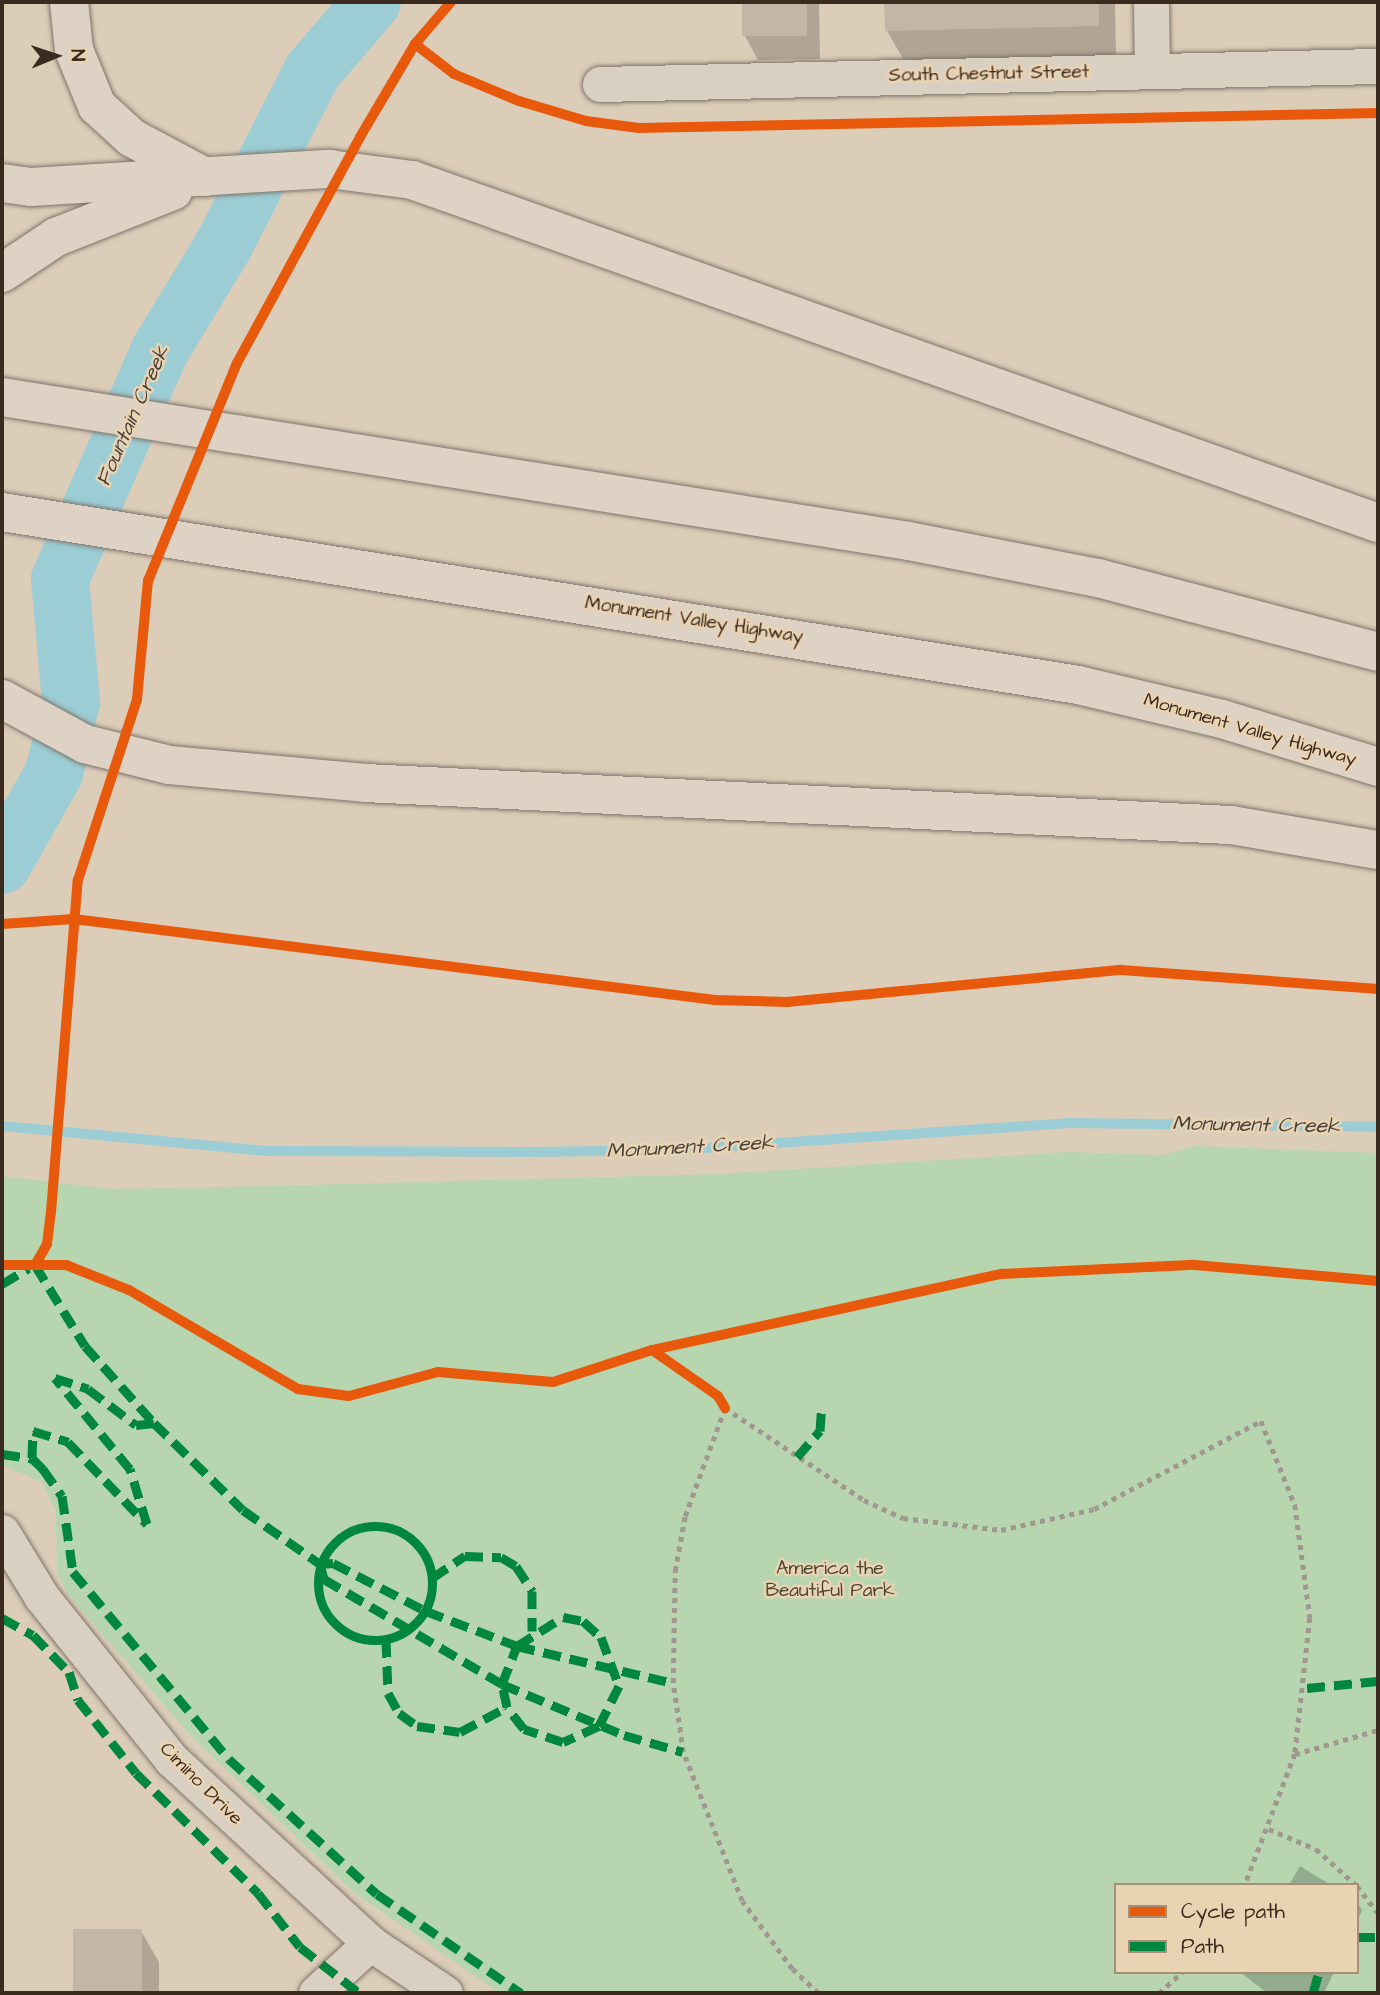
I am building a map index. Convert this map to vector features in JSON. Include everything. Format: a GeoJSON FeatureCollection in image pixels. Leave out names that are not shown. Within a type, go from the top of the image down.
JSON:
{"type":"FeatureCollection","features":[{"type":"Feature","properties":{"kind":"highway"},"geometry":{"type":"LineString","coordinates":[[69,2],[74,50],[97,106],[150,180]]}},
{"type":"Feature","properties":{"kind":"highway"},"geometry":{"type":"LineString","coordinates":[[2,183],[150,180],[329,169],[412,180],[548,223],[765,310],[933,362],[1378,523]]}},
{"type":"Feature","properties":{"kind":"highway"},"geometry":{"type":"LineString","coordinates":[[2,273],[150,180],[205,177]]}},
{"type":"Feature","properties":{"kind":"highway"},"geometry":{"type":"LineString","coordinates":[[2,397],[909,541],[1098,578],[1378,652]]}},
{"type":"Feature","properties":{"kind":"highway","name":"Monument Valley Highway"},"geometry":{"type":"LineString","coordinates":[[2,512],[1078,685],[1222,719],[1378,767]]}},
{"type":"Feature","properties":{"kind":"highway"},"geometry":{"type":"LineString","coordinates":[[2,699],[20,723],[85,744],[169,765],[365,783],[1231,825],[1378,850]]}},
{"type":"Feature","properties":{"kind":"street"},"geometry":{"type":"LineString","coordinates":[[1151,2],[1152,70]]}},
{"type":"Feature","properties":{"kind":"street","name":"South Chestnut Street"},"geometry":{"type":"LineString","coordinates":[[600,84],[1378,66]]}},
{"type":"Feature","properties":{"kind":"street","name":"Cimino Drive"},"geometry":{"type":"LineString","coordinates":[[2,1532],[41,1597],[172,1760],[370,1943],[445,1993]]}},
{"type":"Feature","properties":{"kind":"street"},"geometry":{"type":"LineString","coordinates":[[316,1993],[370,1943]]}},
{"type":"Feature","properties":{"kind":"path"},"geometry":{"type":"LineString","coordinates":[[818,1993],[792,1969],[742,1901],[683,1752],[673,1683],[675,1571],[685,1517],[725,1408],[864,1500],[903,1518],[1000,1530],[1094,1509],[1261,1421],[1291,1494],[1307,1562],[1307,1688],[1295,1754],[1269,1829],[1246,1883]]}},
{"type":"Feature","properties":{"kind":"path"},"geometry":{"type":"LineString","coordinates":[[1295,1754],[1378,1730]]}},
{"type":"Feature","properties":{"kind":"path"},"geometry":{"type":"LineString","coordinates":[[1269,1829],[1316,1849],[1355,1883]]}},
{"type":"Feature","properties":{"kind":"path"},"geometry":{"type":"LineString","coordinates":[[1359,1888],[1378,1913]]}},
{"type":"Feature","properties":{"kind":"path"},"geometry":{"type":"LineString","coordinates":[[1159,1993],[1180,1974]]}},
{"type":"Feature","properties":{"kind":"green space","name":"America the Beautiful Park"},"geometry":{"type":"Polygon","coordinates":[[[1194,1146],[1378,1153],[1378,1993],[500,1993],[353,1892],[191,1736],[69,1596],[57,1573],[56,1512],[42,1482],[2,1465],[2,1176],[112,1189],[269,1186],[719,1174],[1067,1152],[1163,1155],[1194,1146]]]}},
{"type":"Feature","properties":{"kind":"building"},"geometry":{"type":"Polygon","coordinates":[[[742,2],[807,2],[807,36],[742,36],[742,2]]]}},
{"type":"Feature","properties":{"kind":"building"},"geometry":{"type":"Polygon","coordinates":[[[884,2],[1099,2],[1099,26],[885,31],[884,2]]]}},
{"type":"Feature","properties":{"kind":"building"},"geometry":{"type":"Polygon","coordinates":[[[73,1929],[142,1929],[142,1992],[73,1992],[73,1929]]]}},
{"type":"Feature","properties":{"kind":"waterway","name":"Fountain Creek"},"geometry":{"type":"LineString","coordinates":[[2,865],[54,773],[71,702],[60,579],[159,352],[225,243],[312,72],[372,2]]}},
{"type":"Feature","properties":{"kind":"waterway","name":"Monument Creek"},"geometry":{"type":"LineString","coordinates":[[2,1126],[265,1151],[522,1152],[675,1150],[1070,1123],[1378,1127]]}},
{"type":"Feature","properties":{"kind":"marked path"},"geometry":{"type":"LineString","coordinates":[[35,1265],[85,1346],[154,1423],[243,1510],[320,1564],[324,1579],[502,1684],[624,1735],[683,1752]]}},
{"type":"Feature","properties":{"kind":"marked path"},"geometry":{"type":"LineString","coordinates":[[2,1284],[29,1268]]}},
{"type":"Feature","properties":{"kind":"marked path"},"geometry":{"type":"LineString","coordinates":[[32,1458],[33,1431],[68,1442],[147,1524],[130,1469],[55,1378],[88,1389],[136,1425],[154,1423]]}},
{"type":"Feature","properties":{"kind":"marked path"},"geometry":{"type":"LineString","coordinates":[[797,1457],[820,1431],[822,1405]]}},
{"type":"Feature","properties":{"kind":"marked path"},"geometry":{"type":"LineString","coordinates":[[2,1454],[32,1458],[43,1469],[62,1496],[73,1572],[229,1759],[377,1894],[521,1993]]}},
{"type":"Feature","properties":{"kind":"marked path"},"geometry":{"type":"LineString","coordinates":[[375,1526],[397,1530],[407,1535],[423,1551],[428,1561],[432,1583],[428,1605],[423,1615],[407,1631],[397,1636],[375,1640],[353,1636],[343,1631],[327,1615],[322,1605],[318,1583],[322,1561],[327,1551],[343,1535],[353,1530],[375,1526]]}},
{"type":"Feature","properties":{"kind":"marked path"},"geometry":{"type":"LineString","coordinates":[[432,1578],[465,1556],[501,1557],[516,1566],[532,1591],[532,1631]]}},
{"type":"Feature","properties":{"kind":"marked path"},"geometry":{"type":"LineString","coordinates":[[320,1564],[333,1563],[426,1611],[517,1646],[673,1683]]}},
{"type":"Feature","properties":{"kind":"marked path"},"geometry":{"type":"LineString","coordinates":[[563,1617],[583,1621],[601,1637],[619,1686],[599,1726],[563,1742],[524,1729],[507,1707],[502,1684],[517,1646],[563,1617]]}},
{"type":"Feature","properties":{"kind":"marked path"},"geometry":{"type":"LineString","coordinates":[[2,1618],[33,1635],[69,1672],[78,1700],[136,1773],[258,1893],[300,1947],[359,1993]]}},
{"type":"Feature","properties":{"kind":"marked path"},"geometry":{"type":"LineString","coordinates":[[386,1639],[388,1693],[399,1713],[417,1726],[460,1732],[507,1707]]}},
{"type":"Feature","properties":{"kind":"marked path"},"geometry":{"type":"LineString","coordinates":[[1307,1688],[1378,1681]]}},
{"type":"Feature","properties":{"kind":"marked path"},"geometry":{"type":"LineString","coordinates":[[1359,1937],[1378,1937]]}},
{"type":"Feature","properties":{"kind":"marked path"},"geometry":{"type":"LineString","coordinates":[[1313,1993],[1318,1974]]}},
{"type":"Feature","properties":{"kind":"cycle path"},"geometry":{"type":"LineString","coordinates":[[35,1265],[47,1244],[51,1212],[78,880],[137,699],[148,581],[237,363],[360,137],[415,44],[451,2]]}},
{"type":"Feature","properties":{"kind":"cycle path"},"geometry":{"type":"LineString","coordinates":[[415,44],[454,74],[519,101],[586,121],[639,128],[1378,113]]}},
{"type":"Feature","properties":{"kind":"cycle path"},"geometry":{"type":"LineString","coordinates":[[2,924],[74,919],[715,1000],[787,1002],[1121,970],[1378,989]]}},
{"type":"Feature","properties":{"kind":"cycle path"},"geometry":{"type":"LineString","coordinates":[[2,1265],[66,1265],[129,1290],[298,1389],[349,1396],[438,1372],[553,1382],[652,1350],[1001,1274],[1195,1265],[1378,1281]]}},
{"type":"Feature","properties":{"kind":"cycle path"},"geometry":{"type":"LineString","coordinates":[[652,1350],[718,1396],[725,1408]]}}]}
